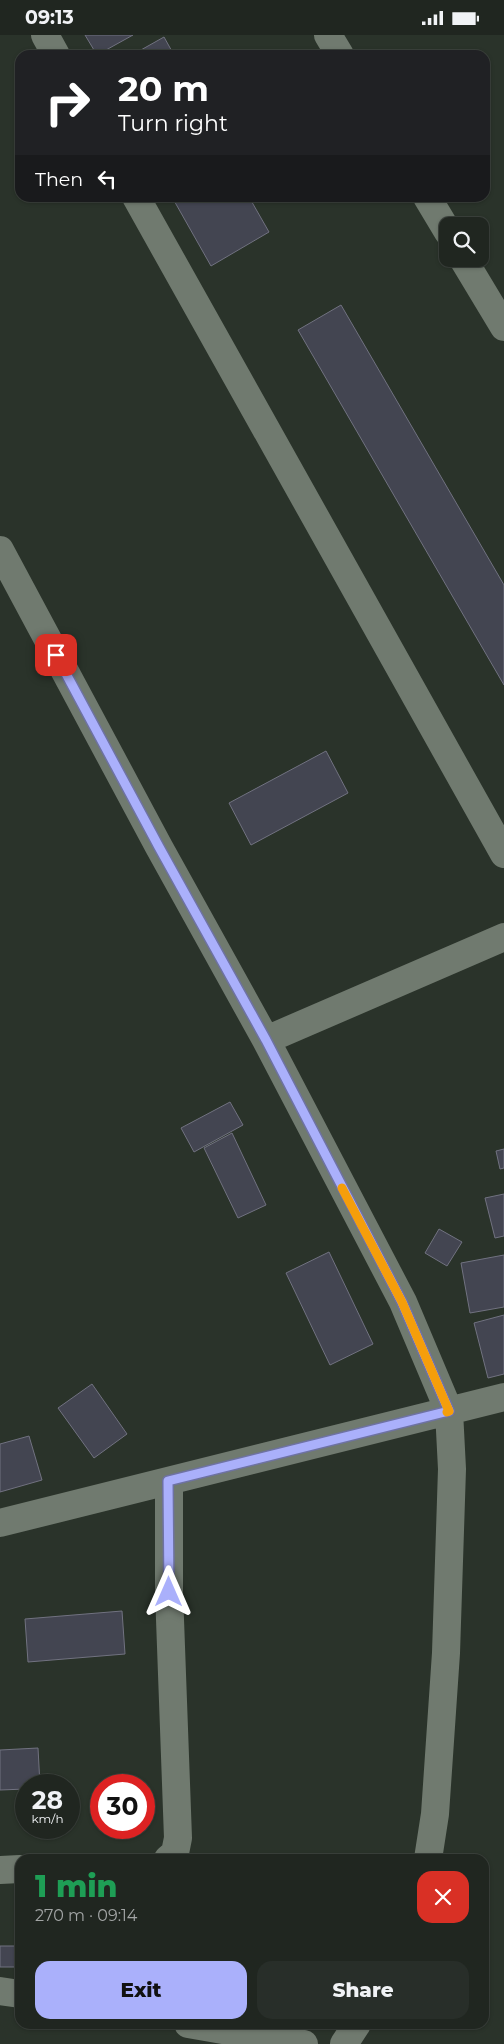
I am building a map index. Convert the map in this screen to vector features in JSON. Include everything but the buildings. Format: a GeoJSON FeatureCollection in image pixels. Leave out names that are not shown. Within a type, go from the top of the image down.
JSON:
{"type":"FeatureCollection","features":[{"type":"Feature","properties":{"kind":"street"},"geometry":{"type":"LineString","coordinates":[[45,35],[53,50]]}},
{"type":"Feature","properties":{"kind":"street"},"geometry":{"type":"LineString","coordinates":[[328,35],[337,50]]}},
{"type":"Feature","properties":{"kind":"street"},"geometry":{"type":"LineString","coordinates":[[139,202],[504,854]]}},
{"type":"Feature","properties":{"kind":"street"},"geometry":{"type":"LineString","coordinates":[[430,202],[439,217]]}},
{"type":"Feature","properties":{"kind":"street"},"geometry":{"type":"LineString","coordinates":[[468,267],[504,327]]}},
{"type":"Feature","properties":{"kind":"street"},"geometry":{"type":"LineString","coordinates":[[0,549],[154,839],[266,1040],[402,1302],[449,1411],[452,1469],[446,1653],[435,1813],[429,1854]]}},
{"type":"Feature","properties":{"kind":"street"},"geometry":{"type":"LineString","coordinates":[[266,1040],[504,937]]}},
{"type":"Feature","properties":{"kind":"street"},"geometry":{"type":"LineString","coordinates":[[0,1523],[504,1397]]}},
{"type":"Feature","properties":{"kind":"street"},"geometry":{"type":"LineString","coordinates":[[168,1481],[169,1592],[178,1838],[174,1854]]}},
{"type":"Feature","properties":{"kind":"street"},"geometry":{"type":"LineString","coordinates":[[0,1870],[15,1869]]}},
{"type":"Feature","properties":{"kind":"street"},"geometry":{"type":"LineString","coordinates":[[0,1991],[15,1993]]}},
{"type":"Feature","properties":{"kind":"street"},"geometry":{"type":"LineString","coordinates":[[217,2029],[304,2044]]}},
{"type":"Feature","properties":{"kind":"street"},"geometry":{"type":"LineString","coordinates":[[344,2044],[354,2029]]}},
{"type":"Feature","properties":{"kind":"slow traffic"},"geometry":{"type":"LineString","coordinates":[[342,1188],[402,1302],[449,1411],[447,1412]]}},
{"type":"Feature","properties":{"kind":"route"},"geometry":{"type":"LineString","coordinates":[[56,655],[159,847],[266,1040],[402,1302],[449,1411],[168,1481],[169,1592]]}}]}
